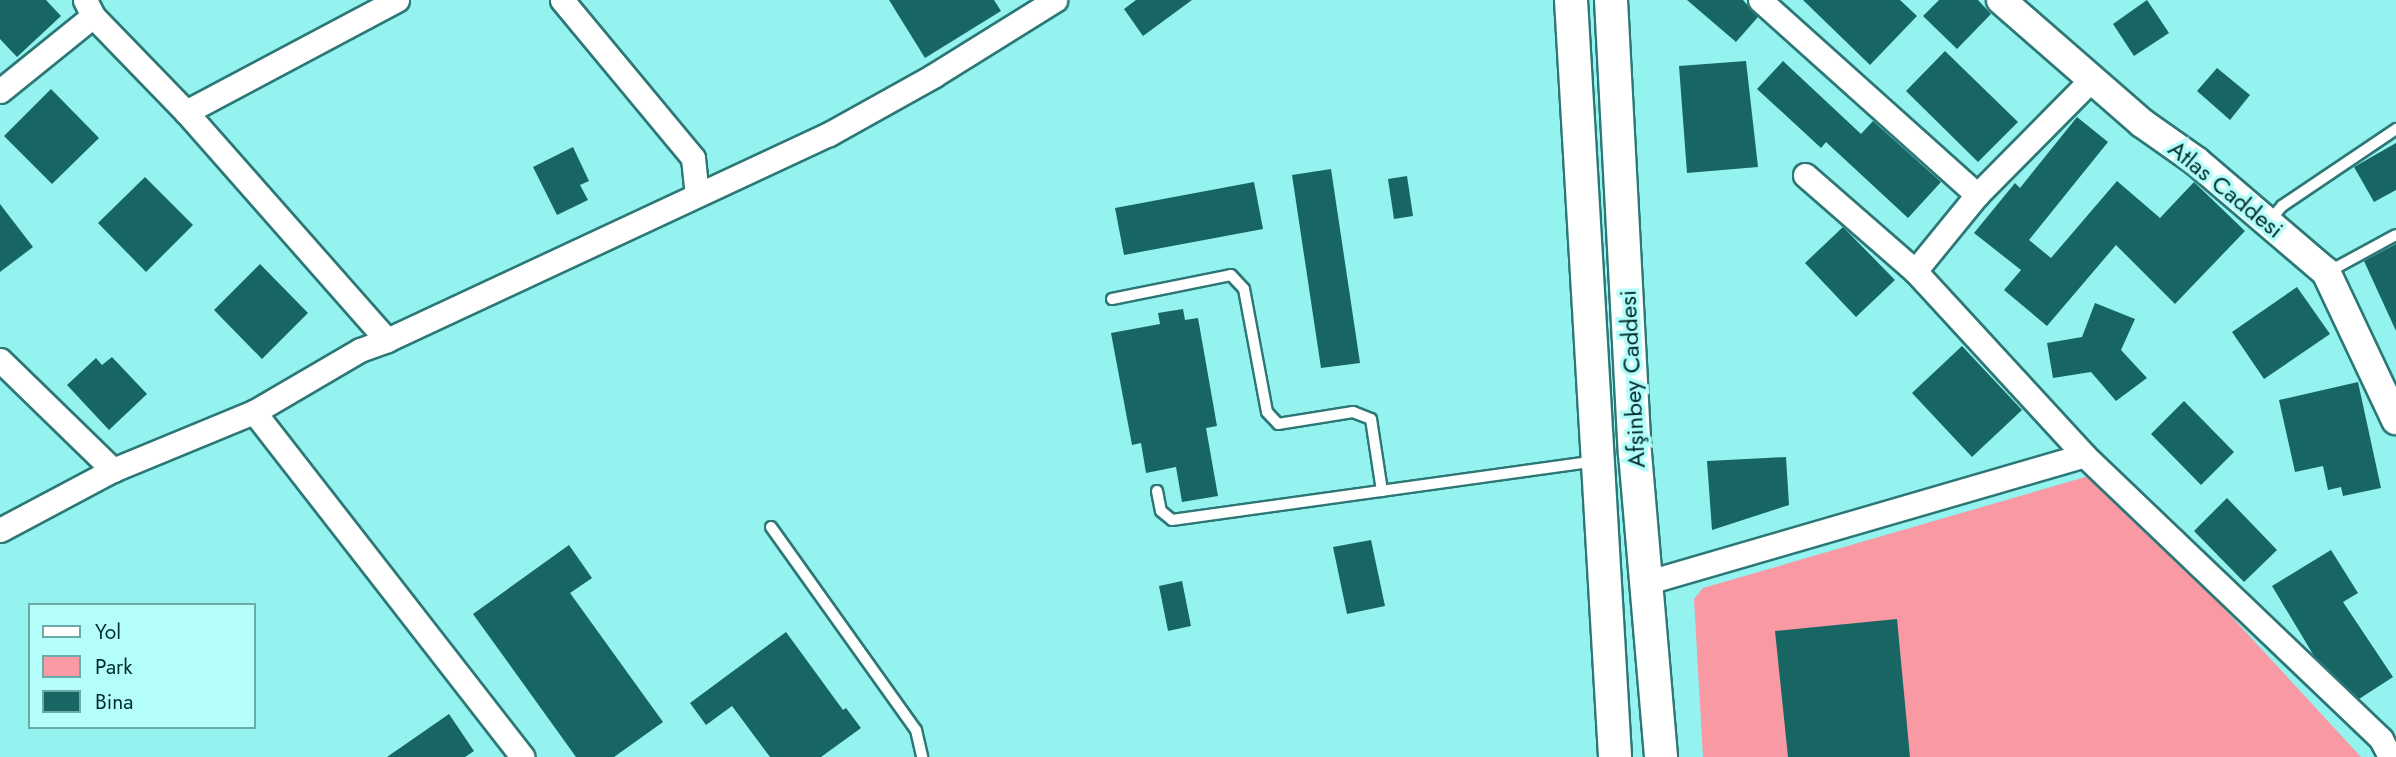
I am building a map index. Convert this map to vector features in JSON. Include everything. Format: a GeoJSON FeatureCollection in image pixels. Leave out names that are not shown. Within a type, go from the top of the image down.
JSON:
{"type":"FeatureCollection","features":[{"type":"Feature","properties":{"kind":"main road","name":"Afşinbey Caddesi"},"geometry":{"type":"LineString","coordinates":[[1572,0],[1615,757]]}},
{"type":"Feature","properties":{"kind":"main road","name":"Afşinbey Caddesi"},"geometry":{"type":"LineString","coordinates":[[1611,0],[1635,453],[1661,757]]}},
{"type":"Feature","properties":{"kind":"street"},"geometry":{"type":"LineString","coordinates":[[186,112],[397,0]]}},
{"type":"Feature","properties":{"kind":"street"},"geometry":{"type":"LineString","coordinates":[[562,0],[693,158],[697,194]]}},
{"type":"Feature","properties":{"kind":"street"},"geometry":{"type":"LineString","coordinates":[[0,530],[113,470],[254,412],[360,350],[387,340],[829,134],[933,76],[1055,0]]}},
{"type":"Feature","properties":{"kind":"street"},"geometry":{"type":"LineString","coordinates":[[1760,0],[1977,195]]}},
{"type":"Feature","properties":{"kind":"street","name":"Atlas Caddesi"},"geometry":{"type":"LineString","coordinates":[[2001,0],[2091,80],[2326,272],[2396,420]]}},
{"type":"Feature","properties":{"kind":"street"},"geometry":{"type":"LineString","coordinates":[[0,91],[89,8],[186,112],[387,340]]}},
{"type":"Feature","properties":{"kind":"street"},"geometry":{"type":"LineString","coordinates":[[1915,271],[1977,195],[2091,80]]}},
{"type":"Feature","properties":{"kind":"street"},"geometry":{"type":"LineString","coordinates":[[1805,175],[1915,271],[2084,455],[2381,739],[2390,757]]}},
{"type":"Feature","properties":{"kind":"street"},"geometry":{"type":"LineString","coordinates":[[0,360],[113,470]]}},
{"type":"Feature","properties":{"kind":"street"},"geometry":{"type":"LineString","coordinates":[[254,412],[523,757]]}},
{"type":"Feature","properties":{"kind":"street"},"geometry":{"type":"LineString","coordinates":[[1648,582],[2084,455]]}},
{"type":"Feature","properties":{"kind":"lane"},"geometry":{"type":"LineString","coordinates":[[2268,223],[2283,206],[2396,129]]}},
{"type":"Feature","properties":{"kind":"lane"},"geometry":{"type":"LineString","coordinates":[[2326,272],[2396,235]]}},
{"type":"Feature","properties":{"kind":"lane"},"geometry":{"type":"LineString","coordinates":[[1112,299],[1231,275],[1244,289],[1267,412],[1278,424],[1353,412],[1371,419],[1382,491]]}},
{"type":"Feature","properties":{"kind":"lane"},"geometry":{"type":"LineString","coordinates":[[1157,491],[1161,511],[1172,520],[1598,461]]}},
{"type":"Feature","properties":{"kind":"lane"},"geometry":{"type":"LineString","coordinates":[[771,527],[916,730],[922,757]]}},
{"type":"Feature","properties":{"kind":"green space"},"geometry":{"type":"Polygon","coordinates":[[[2099,473],[2361,757],[1703,757],[1694,599],[1703,588],[2099,473]]]}},
{"type":"Feature","properties":{"kind":"building"},"geometry":{"type":"Polygon","coordinates":[[[0,0],[46,0],[61,16],[17,57],[0,39],[0,0]]]}},
{"type":"Feature","properties":{"kind":"building"},"geometry":{"type":"Polygon","coordinates":[[[889,0],[994,0],[1001,11],[925,58],[889,0]]]}},
{"type":"Feature","properties":{"kind":"building"},"geometry":{"type":"Polygon","coordinates":[[[1136,0],[1192,0],[1143,36],[1124,9],[1136,0]]]}},
{"type":"Feature","properties":{"kind":"building"},"geometry":{"type":"Polygon","coordinates":[[[1687,0],[1743,0],[1758,17],[1736,42],[1687,0]]]}},
{"type":"Feature","properties":{"kind":"building"},"geometry":{"type":"Polygon","coordinates":[[[1803,0],[1900,0],[1917,16],[1870,65],[1803,0]]]}},
{"type":"Feature","properties":{"kind":"building"},"geometry":{"type":"Polygon","coordinates":[[[1939,0],[1978,0],[1991,14],[1957,49],[1923,16],[1939,0]]]}},
{"type":"Feature","properties":{"kind":"building"},"geometry":{"type":"Polygon","coordinates":[[[2147,0],[2169,33],[2134,56],[2113,24],[2147,0]]]}},
{"type":"Feature","properties":{"kind":"building"},"geometry":{"type":"Polygon","coordinates":[[[1945,51],[2018,122],[1978,162],[1906,91],[1945,51]]]}},
{"type":"Feature","properties":{"kind":"building"},"geometry":{"type":"Polygon","coordinates":[[[1746,61],[1758,167],[1687,173],[1679,66],[1746,61]]]}},
{"type":"Feature","properties":{"kind":"building"},"geometry":{"type":"Polygon","coordinates":[[[1783,61],[1861,134],[1873,121],[1941,182],[1908,218],[1826,142],[1821,148],[1757,89],[1783,61]]]}},
{"type":"Feature","properties":{"kind":"building"},"geometry":{"type":"Polygon","coordinates":[[[2217,68],[2250,95],[2230,120],[2197,91],[2217,68]]]}},
{"type":"Feature","properties":{"kind":"building"},"geometry":{"type":"Polygon","coordinates":[[[51,89],[99,138],[52,184],[4,136],[51,89]]]}},
{"type":"Feature","properties":{"kind":"building"},"geometry":{"type":"Polygon","coordinates":[[[2077,117],[2108,142],[2029,240],[2051,258],[2117,181],[2160,218],[2194,182],[2245,231],[2175,304],[2116,245],[2047,326],[2004,290],[2021,270],[1974,233],[2015,183],[2020,188],[2077,117]]]}},
{"type":"Feature","properties":{"kind":"building"},"geometry":{"type":"Polygon","coordinates":[[[2396,143],[2396,190],[2374,202],[2354,167],[2396,143]]]}},
{"type":"Feature","properties":{"kind":"building"},"geometry":{"type":"Polygon","coordinates":[[[573,147],[589,181],[580,185],[588,200],[557,215],[533,167],[573,147]]]}},
{"type":"Feature","properties":{"kind":"building"},"geometry":{"type":"Polygon","coordinates":[[[1331,169],[1360,363],[1321,368],[1292,175],[1331,169]]]}},
{"type":"Feature","properties":{"kind":"building"},"geometry":{"type":"Polygon","coordinates":[[[1407,176],[1413,216],[1394,219],[1388,179],[1407,176]]]}},
{"type":"Feature","properties":{"kind":"building"},"geometry":{"type":"Polygon","coordinates":[[[145,177],[193,225],[146,272],[98,223],[145,177]]]}},
{"type":"Feature","properties":{"kind":"building"},"geometry":{"type":"Polygon","coordinates":[[[1254,182],[1263,229],[1124,255],[1115,208],[1254,182]]]}},
{"type":"Feature","properties":{"kind":"building"},"geometry":{"type":"Polygon","coordinates":[[[0,204],[33,247],[0,272],[0,204]]]}},
{"type":"Feature","properties":{"kind":"building"},"geometry":{"type":"Polygon","coordinates":[[[1843,227],[1895,280],[1856,317],[1805,263],[1843,227]]]}},
{"type":"Feature","properties":{"kind":"building"},"geometry":{"type":"Polygon","coordinates":[[[2396,244],[2396,331],[2364,261],[2396,244]]]}},
{"type":"Feature","properties":{"kind":"building"},"geometry":{"type":"Polygon","coordinates":[[[260,264],[308,313],[262,359],[214,310],[260,264]]]}},
{"type":"Feature","properties":{"kind":"building"},"geometry":{"type":"Polygon","coordinates":[[[2297,287],[2330,334],[2264,379],[2232,332],[2297,287]]]}},
{"type":"Feature","properties":{"kind":"building"},"geometry":{"type":"Polygon","coordinates":[[[2095,303],[2135,319],[2121,350],[2147,378],[2116,401],[2091,372],[2053,378],[2047,343],[2082,337],[2095,303]]]}},
{"type":"Feature","properties":{"kind":"building"},"geometry":{"type":"Polygon","coordinates":[[[1183,309],[1185,320],[1198,318],[1217,426],[1206,428],[1218,496],[1182,502],[1176,467],[1146,473],[1141,443],[1132,445],[1111,333],[1160,324],[1158,313],[1183,309]]]}},
{"type":"Feature","properties":{"kind":"building"},"geometry":{"type":"Polygon","coordinates":[[[1962,346],[2022,410],[1972,457],[1912,393],[1962,346]]]}},
{"type":"Feature","properties":{"kind":"building"},"geometry":{"type":"Polygon","coordinates":[[[112,357],[147,394],[109,430],[67,385],[96,358],[102,365],[112,357]]]}},
{"type":"Feature","properties":{"kind":"building"},"geometry":{"type":"Polygon","coordinates":[[[2358,382],[2381,488],[2343,496],[2341,487],[2328,490],[2323,466],[2295,472],[2279,400],[2358,382]]]}},
{"type":"Feature","properties":{"kind":"building"},"geometry":{"type":"Polygon","coordinates":[[[2184,401],[2234,452],[2201,485],[2151,434],[2184,401]]]}},
{"type":"Feature","properties":{"kind":"building"},"geometry":{"type":"Polygon","coordinates":[[[1786,457],[1789,505],[1712,530],[1707,461],[1786,457]]]}},
{"type":"Feature","properties":{"kind":"building"},"geometry":{"type":"Polygon","coordinates":[[[2227,498],[2277,550],[2244,582],[2194,531],[2227,498]]]}},
{"type":"Feature","properties":{"kind":"building"},"geometry":{"type":"Polygon","coordinates":[[[1371,540],[1385,606],[1347,614],[1333,547],[1371,540]]]}},
{"type":"Feature","properties":{"kind":"building"},"geometry":{"type":"Polygon","coordinates":[[[569,545],[592,578],[570,593],[663,722],[614,757],[576,757],[473,614],[569,545]]]}},
{"type":"Feature","properties":{"kind":"building"},"geometry":{"type":"Polygon","coordinates":[[[2331,550],[2358,593],[2343,602],[2393,677],[2359,699],[2314,656],[2272,586],[2331,550]]]}},
{"type":"Feature","properties":{"kind":"building"},"geometry":{"type":"Polygon","coordinates":[[[1182,581],[1191,626],[1168,631],[1159,586],[1182,581]]]}},
{"type":"Feature","properties":{"kind":"building"},"geometry":{"type":"Polygon","coordinates":[[[1897,619],[1910,757],[1788,757],[1775,631],[1897,619]]]}},
{"type":"Feature","properties":{"kind":"building"},"geometry":{"type":"Polygon","coordinates":[[[786,632],[843,710],[846,708],[861,728],[821,757],[770,757],[732,706],[706,725],[690,703],[786,632]]]}},
{"type":"Feature","properties":{"kind":"building"},"geometry":{"type":"Polygon","coordinates":[[[449,714],[474,751],[465,757],[387,757],[449,714]]]}}]}
